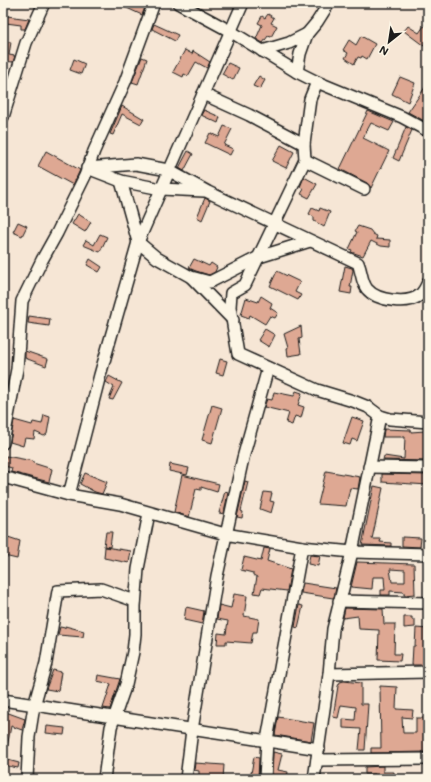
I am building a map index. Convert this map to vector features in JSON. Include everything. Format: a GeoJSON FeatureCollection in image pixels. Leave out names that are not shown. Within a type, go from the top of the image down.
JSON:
{"type":"FeatureCollection","features":[{"type":"Feature","properties":{"kind":"street"},"geometry":{"type":"LineString","coordinates":[[3,117],[8,83],[44,3]]}},
{"type":"Feature","properties":{"kind":"street"},"geometry":{"type":"LineString","coordinates":[[3,443],[17,369],[22,301],[88,168],[94,151],[125,82],[154,3]]}},
{"type":"Feature","properties":{"kind":"street"},"geometry":{"type":"LineString","coordinates":[[178,3],[230,31],[262,52],[297,72],[317,82],[402,117],[428,131]]}},
{"type":"Feature","properties":{"kind":"street"},"geometry":{"type":"LineString","coordinates":[[69,495],[100,374],[138,242],[168,170],[243,3]]}},
{"type":"Feature","properties":{"kind":"street"},"geometry":{"type":"LineString","coordinates":[[297,72],[300,54],[307,34],[317,22],[329,3]]}},
{"type":"Feature","properties":{"kind":"street"},"geometry":{"type":"LineString","coordinates":[[262,52],[289,43],[307,34]]}},
{"type":"Feature","properties":{"kind":"street"},"geometry":{"type":"LineString","coordinates":[[317,82],[310,99],[304,144],[304,160],[245,285],[231,293],[230,308],[238,354],[317,390],[368,407],[380,416],[390,419],[428,422]]}},
{"type":"Feature","properties":{"kind":"street"},"geometry":{"type":"LineString","coordinates":[[203,94],[249,115],[304,144]]}},
{"type":"Feature","properties":{"kind":"street"},"geometry":{"type":"LineString","coordinates":[[304,160],[364,189]]}},
{"type":"Feature","properties":{"kind":"street"},"geometry":{"type":"LineString","coordinates":[[88,168],[136,164],[168,170],[208,192],[358,263],[362,282],[368,291],[377,298],[403,300],[418,296],[424,290],[428,282]]}},
{"type":"Feature","properties":{"kind":"street"},"geometry":{"type":"LineString","coordinates":[[88,168],[121,181],[161,189],[208,192]]}},
{"type":"Feature","properties":{"kind":"street"},"geometry":{"type":"LineString","coordinates":[[121,181],[138,242],[157,258],[191,277],[210,282],[259,257],[310,241]]}},
{"type":"Feature","properties":{"kind":"street"},"geometry":{"type":"LineString","coordinates":[[191,277],[233,320]]}},
{"type":"Feature","properties":{"kind":"street"},"geometry":{"type":"LineString","coordinates":[[186,779],[192,730],[225,534],[243,458],[268,368]]}},
{"type":"Feature","properties":{"kind":"street"},"geometry":{"type":"LineString","coordinates":[[314,779],[329,674],[332,629],[352,552],[380,416]]}},
{"type":"Feature","properties":{"kind":"street"},"geometry":{"type":"LineString","coordinates":[[369,467],[428,468]]}},
{"type":"Feature","properties":{"kind":"street"},"geometry":{"type":"LineString","coordinates":[[3,477],[69,495],[120,504],[225,534],[302,547],[352,552],[428,554]]}},
{"type":"Feature","properties":{"kind":"street"},"geometry":{"type":"LineString","coordinates":[[104,779],[108,745],[114,718],[126,684],[133,652],[136,634],[135,600],[138,569],[149,513]]}},
{"type":"Feature","properties":{"kind":"street"},"geometry":{"type":"LineString","coordinates":[[265,779],[267,740],[302,547]]}},
{"type":"Feature","properties":{"kind":"street"},"geometry":{"type":"LineString","coordinates":[[27,779],[29,736],[34,706],[46,663],[58,591],[100,589],[135,600]]}},
{"type":"Feature","properties":{"kind":"street"},"geometry":{"type":"LineString","coordinates":[[340,601],[428,603]]}},
{"type":"Feature","properties":{"kind":"street"},"geometry":{"type":"LineString","coordinates":[[329,674],[428,672]]}},
{"type":"Feature","properties":{"kind":"street"},"geometry":{"type":"LineString","coordinates":[[3,700],[319,749]]}},
{"type":"Feature","properties":{"kind":"street"},"geometry":{"type":"LineString","coordinates":[[317,760],[428,759]]}},
{"type":"Feature","properties":{"kind":"building"},"geometry":{"type":"Polygon","coordinates":[[[116,3],[140,3],[146,5],[142,15],[116,3]]]}},
{"type":"Feature","properties":{"kind":"building"},"geometry":{"type":"Polygon","coordinates":[[[268,14],[274,18],[271,23],[277,26],[271,37],[268,36],[263,43],[256,39],[262,25],[258,23],[262,16],[265,18],[268,14]]]}},
{"type":"Feature","properties":{"kind":"building"},"geometry":{"type":"Polygon","coordinates":[[[7,16],[29,19],[25,29],[21,29],[21,25],[6,23],[7,16]]]}},
{"type":"Feature","properties":{"kind":"building"},"geometry":{"type":"Polygon","coordinates":[[[154,24],[178,35],[175,41],[152,29],[154,24]]]}},
{"type":"Feature","properties":{"kind":"building"},"geometry":{"type":"Polygon","coordinates":[[[408,26],[419,33],[424,26],[428,29],[428,41],[424,46],[404,31],[408,26]]]}},
{"type":"Feature","properties":{"kind":"building"},"geometry":{"type":"Polygon","coordinates":[[[361,36],[375,44],[367,59],[362,56],[361,58],[358,57],[354,64],[345,58],[348,53],[343,50],[349,40],[356,45],[361,36]]]}},
{"type":"Feature","properties":{"kind":"building"},"geometry":{"type":"Polygon","coordinates":[[[3,41],[11,42],[9,55],[15,56],[13,62],[3,61],[3,41]]]}},
{"type":"Feature","properties":{"kind":"building"},"geometry":{"type":"Polygon","coordinates":[[[185,50],[192,54],[193,51],[210,62],[207,68],[196,62],[188,76],[184,74],[183,77],[173,72],[185,50]]]}},
{"type":"Feature","properties":{"kind":"building"},"geometry":{"type":"Polygon","coordinates":[[[142,57],[147,59],[138,84],[132,82],[142,57]]]}},
{"type":"Feature","properties":{"kind":"building"},"geometry":{"type":"Polygon","coordinates":[[[74,59],[85,64],[81,74],[70,70],[74,59]]]}},
{"type":"Feature","properties":{"kind":"building"},"geometry":{"type":"Polygon","coordinates":[[[228,63],[239,68],[233,80],[222,74],[228,63]]]}},
{"type":"Feature","properties":{"kind":"building"},"geometry":{"type":"Polygon","coordinates":[[[259,76],[265,80],[260,89],[253,86],[259,76]]]}},
{"type":"Feature","properties":{"kind":"building"},"geometry":{"type":"Polygon","coordinates":[[[400,77],[415,83],[408,102],[392,94],[400,77]]]}},
{"type":"Feature","properties":{"kind":"building"},"geometry":{"type":"Polygon","coordinates":[[[428,83],[428,123],[408,112],[428,83]]]}},
{"type":"Feature","properties":{"kind":"building"},"geometry":{"type":"Polygon","coordinates":[[[122,106],[144,119],[141,124],[122,114],[113,135],[110,134],[122,106]]]}},
{"type":"Feature","properties":{"kind":"building"},"geometry":{"type":"Polygon","coordinates":[[[204,110],[220,117],[218,123],[201,115],[204,110]]]}},
{"type":"Feature","properties":{"kind":"building"},"geometry":{"type":"Polygon","coordinates":[[[368,111],[394,122],[389,131],[371,123],[363,138],[389,151],[371,188],[367,183],[340,169],[368,111]]]}},
{"type":"Feature","properties":{"kind":"building"},"geometry":{"type":"Polygon","coordinates":[[[224,126],[232,129],[224,145],[233,149],[230,155],[205,143],[210,133],[219,137],[224,126]]]}},
{"type":"Feature","properties":{"kind":"building"},"geometry":{"type":"Polygon","coordinates":[[[406,127],[412,130],[399,161],[393,158],[406,127]]]}},
{"type":"Feature","properties":{"kind":"building"},"geometry":{"type":"Polygon","coordinates":[[[281,145],[294,152],[286,168],[272,161],[281,145]]]}},
{"type":"Feature","properties":{"kind":"building"},"geometry":{"type":"Polygon","coordinates":[[[46,151],[80,170],[73,185],[38,166],[46,151]]]}},
{"type":"Feature","properties":{"kind":"building"},"geometry":{"type":"Polygon","coordinates":[[[188,151],[193,154],[184,171],[179,168],[188,151]]]}},
{"type":"Feature","properties":{"kind":"building"},"geometry":{"type":"Polygon","coordinates":[[[304,177],[317,184],[309,198],[301,194],[304,189],[300,187],[304,177]]]}},
{"type":"Feature","properties":{"kind":"building"},"geometry":{"type":"Polygon","coordinates":[[[205,198],[210,201],[202,220],[197,217],[205,198]]]}},
{"type":"Feature","properties":{"kind":"building"},"geometry":{"type":"Polygon","coordinates":[[[312,208],[319,211],[320,208],[330,212],[324,227],[314,221],[314,217],[309,214],[312,208]]]}},
{"type":"Feature","properties":{"kind":"building"},"geometry":{"type":"Polygon","coordinates":[[[78,214],[91,222],[85,232],[72,224],[78,214]]]}},
{"type":"Feature","properties":{"kind":"building"},"geometry":{"type":"Polygon","coordinates":[[[18,222],[27,226],[22,236],[13,232],[18,222]]]}},
{"type":"Feature","properties":{"kind":"building"},"geometry":{"type":"Polygon","coordinates":[[[358,226],[370,230],[377,236],[376,239],[390,240],[390,247],[381,246],[371,241],[363,256],[351,252],[352,250],[349,249],[357,232],[355,231],[358,226]]]}},
{"type":"Feature","properties":{"kind":"building"},"geometry":{"type":"Polygon","coordinates":[[[100,234],[107,237],[100,252],[83,245],[86,240],[94,245],[100,234]]]}},
{"type":"Feature","properties":{"kind":"building"},"geometry":{"type":"Polygon","coordinates":[[[90,259],[102,267],[99,272],[87,265],[90,259]]]}},
{"type":"Feature","properties":{"kind":"building"},"geometry":{"type":"Polygon","coordinates":[[[194,259],[209,266],[211,263],[217,267],[215,272],[209,275],[189,268],[194,259]]]}},
{"type":"Feature","properties":{"kind":"building"},"geometry":{"type":"Polygon","coordinates":[[[345,266],[352,268],[353,270],[350,287],[352,287],[351,294],[340,292],[345,266]]]}},
{"type":"Feature","properties":{"kind":"building"},"geometry":{"type":"Polygon","coordinates":[[[277,271],[300,282],[295,292],[301,295],[298,300],[270,286],[277,271]]]}},
{"type":"Feature","properties":{"kind":"building"},"geometry":{"type":"Polygon","coordinates":[[[261,296],[272,303],[270,308],[278,313],[275,318],[270,316],[265,324],[250,315],[249,318],[241,315],[246,298],[258,302],[261,296]]]}},
{"type":"Feature","properties":{"kind":"building"},"geometry":{"type":"Polygon","coordinates":[[[29,316],[50,319],[49,326],[28,323],[29,316]]]}},
{"type":"Feature","properties":{"kind":"building"},"geometry":{"type":"Polygon","coordinates":[[[301,326],[302,338],[299,339],[301,354],[288,356],[288,348],[284,334],[301,326]]]}},
{"type":"Feature","properties":{"kind":"building"},"geometry":{"type":"Polygon","coordinates":[[[265,329],[275,335],[269,347],[258,340],[265,329]]]}},
{"type":"Feature","properties":{"kind":"building"},"geometry":{"type":"Polygon","coordinates":[[[25,351],[48,359],[46,366],[25,358],[25,351]]]}},
{"type":"Feature","properties":{"kind":"building"},"geometry":{"type":"Polygon","coordinates":[[[220,359],[227,361],[223,375],[216,373],[220,359]]]}},
{"type":"Feature","properties":{"kind":"building"},"geometry":{"type":"Polygon","coordinates":[[[109,376],[122,383],[113,400],[109,399],[114,387],[106,382],[109,376]]]}},
{"type":"Feature","properties":{"kind":"building"},"geometry":{"type":"Polygon","coordinates":[[[296,391],[302,393],[298,405],[304,407],[301,418],[295,416],[292,425],[286,423],[289,413],[264,407],[267,399],[272,400],[274,392],[294,396],[296,391]]]}},
{"type":"Feature","properties":{"kind":"building"},"geometry":{"type":"Polygon","coordinates":[[[212,405],[222,408],[212,443],[202,440],[212,405]]]}},
{"type":"Feature","properties":{"kind":"building"},"geometry":{"type":"Polygon","coordinates":[[[44,415],[50,417],[47,434],[44,436],[35,432],[34,439],[25,438],[23,446],[10,442],[14,420],[32,425],[33,422],[42,424],[44,415]]]}},
{"type":"Feature","properties":{"kind":"building"},"geometry":{"type":"Polygon","coordinates":[[[352,417],[364,421],[357,441],[352,439],[350,445],[343,443],[352,417]]]}},
{"type":"Feature","properties":{"kind":"building"},"geometry":{"type":"Polygon","coordinates":[[[384,429],[411,430],[411,432],[425,431],[428,461],[383,460],[384,456],[404,459],[405,437],[383,437],[384,429]]]}},
{"type":"Feature","properties":{"kind":"building"},"geometry":{"type":"Polygon","coordinates":[[[6,456],[33,461],[33,463],[52,469],[49,482],[11,472],[12,468],[4,466],[6,456]]]}},
{"type":"Feature","properties":{"kind":"building"},"geometry":{"type":"Polygon","coordinates":[[[170,464],[189,468],[187,475],[169,471],[170,464]]]}},
{"type":"Feature","properties":{"kind":"building"},"geometry":{"type":"Polygon","coordinates":[[[326,471],[360,477],[358,489],[350,488],[346,506],[318,504],[326,471]]]}},
{"type":"Feature","properties":{"kind":"building"},"geometry":{"type":"Polygon","coordinates":[[[85,473],[107,482],[102,494],[80,484],[85,473]]]}},
{"type":"Feature","properties":{"kind":"building"},"geometry":{"type":"Polygon","coordinates":[[[382,474],[428,475],[428,485],[382,482],[382,474]]]}},
{"type":"Feature","properties":{"kind":"building"},"geometry":{"type":"Polygon","coordinates":[[[182,475],[219,484],[217,492],[201,487],[201,490],[196,489],[189,517],[174,512],[182,475]]]}},
{"type":"Feature","properties":{"kind":"building"},"geometry":{"type":"Polygon","coordinates":[[[245,481],[248,482],[241,511],[243,512],[242,518],[237,517],[245,481]]]}},
{"type":"Feature","properties":{"kind":"building"},"geometry":{"type":"Polygon","coordinates":[[[374,486],[383,488],[372,539],[381,539],[380,542],[391,543],[391,546],[362,545],[374,486]]]}},
{"type":"Feature","properties":{"kind":"building"},"geometry":{"type":"Polygon","coordinates":[[[225,491],[228,492],[224,514],[219,513],[225,491]]]}},
{"type":"Feature","properties":{"kind":"building"},"geometry":{"type":"Polygon","coordinates":[[[264,492],[272,493],[270,501],[274,502],[271,513],[260,509],[264,492]]]}},
{"type":"Feature","properties":{"kind":"building"},"geometry":{"type":"Polygon","coordinates":[[[106,532],[112,532],[110,547],[104,546],[106,532]]]}},
{"type":"Feature","properties":{"kind":"building"},"geometry":{"type":"Polygon","coordinates":[[[8,537],[20,541],[17,559],[4,556],[8,537]]]}},
{"type":"Feature","properties":{"kind":"building"},"geometry":{"type":"Polygon","coordinates":[[[402,537],[421,538],[420,547],[402,546],[402,537]]]}},
{"type":"Feature","properties":{"kind":"building"},"geometry":{"type":"Polygon","coordinates":[[[105,547],[131,551],[129,563],[104,558],[105,547]]]}},
{"type":"Feature","properties":{"kind":"building"},"geometry":{"type":"Polygon","coordinates":[[[264,548],[270,549],[267,561],[291,569],[287,591],[262,588],[260,594],[254,593],[257,577],[253,575],[253,573],[241,570],[244,557],[261,561],[264,548]]]}},
{"type":"Feature","properties":{"kind":"building"},"geometry":{"type":"Polygon","coordinates":[[[310,555],[320,556],[318,566],[308,564],[310,555]]]}},
{"type":"Feature","properties":{"kind":"building"},"geometry":{"type":"Polygon","coordinates":[[[357,562],[414,564],[415,594],[404,595],[404,592],[390,591],[390,595],[381,595],[381,590],[385,590],[384,577],[373,577],[372,589],[351,587],[357,562]],[[390,569],[392,582],[405,582],[405,570],[390,569]]]}},
{"type":"Feature","properties":{"kind":"building"},"geometry":{"type":"Polygon","coordinates":[[[303,583],[336,588],[334,597],[301,593],[303,583]]]}},
{"type":"Feature","properties":{"kind":"building"},"geometry":{"type":"Polygon","coordinates":[[[234,594],[247,596],[244,616],[259,619],[257,632],[253,632],[251,643],[226,641],[226,644],[217,644],[218,633],[226,634],[228,621],[217,619],[219,605],[231,608],[234,594]]]}},
{"type":"Feature","properties":{"kind":"building"},"geometry":{"type":"Polygon","coordinates":[[[299,605],[303,606],[298,628],[295,627],[299,605]]]}},
{"type":"Feature","properties":{"kind":"building"},"geometry":{"type":"Polygon","coordinates":[[[186,607],[204,611],[202,624],[184,620],[186,607]]]}},
{"type":"Feature","properties":{"kind":"building"},"geometry":{"type":"Polygon","coordinates":[[[345,608],[383,609],[384,624],[395,624],[394,654],[401,654],[400,661],[378,660],[379,630],[359,629],[358,616],[343,618],[345,608]]]}},
{"type":"Feature","properties":{"kind":"building"},"geometry":{"type":"Polygon","coordinates":[[[404,617],[412,617],[412,620],[415,620],[415,627],[404,628],[404,617]]]}},
{"type":"Feature","properties":{"kind":"building"},"geometry":{"type":"Polygon","coordinates":[[[65,626],[84,631],[83,637],[58,635],[60,627],[65,628],[65,626]]]}},
{"type":"Feature","properties":{"kind":"building"},"geometry":{"type":"Polygon","coordinates":[[[416,628],[428,629],[428,665],[412,665],[416,628]]]}},
{"type":"Feature","properties":{"kind":"building"},"geometry":{"type":"Polygon","coordinates":[[[53,670],[61,672],[58,691],[46,689],[53,670]]]}},
{"type":"Feature","properties":{"kind":"building"},"geometry":{"type":"Polygon","coordinates":[[[98,675],[120,679],[110,709],[103,708],[111,684],[97,681],[98,675]]]}},
{"type":"Feature","properties":{"kind":"building"},"geometry":{"type":"Polygon","coordinates":[[[340,682],[361,683],[361,704],[368,704],[365,750],[359,750],[361,729],[343,728],[343,719],[355,720],[356,707],[341,705],[338,718],[333,717],[338,686],[340,682]]]}},
{"type":"Feature","properties":{"kind":"building"},"geometry":{"type":"Polygon","coordinates":[[[380,686],[397,687],[396,709],[413,710],[412,718],[402,717],[403,733],[416,733],[416,718],[426,718],[428,752],[371,753],[371,748],[381,748],[380,686]]]}},
{"type":"Feature","properties":{"kind":"building"},"geometry":{"type":"Polygon","coordinates":[[[3,711],[25,719],[22,730],[11,726],[6,753],[3,752],[3,711]]]}},
{"type":"Feature","properties":{"kind":"building"},"geometry":{"type":"Polygon","coordinates":[[[278,717],[314,723],[311,741],[275,735],[278,717]]]}},
{"type":"Feature","properties":{"kind":"building"},"geometry":{"type":"Polygon","coordinates":[[[47,726],[65,728],[64,735],[46,733],[47,726]]]}},
{"type":"Feature","properties":{"kind":"building"},"geometry":{"type":"Polygon","coordinates":[[[273,752],[282,754],[278,770],[288,772],[287,779],[272,779],[273,752]]]}},
{"type":"Feature","properties":{"kind":"building"},"geometry":{"type":"Polygon","coordinates":[[[254,757],[259,758],[258,779],[250,779],[254,757]]]}},
{"type":"Feature","properties":{"kind":"building"},"geometry":{"type":"Polygon","coordinates":[[[4,759],[19,763],[18,768],[3,765],[4,759]]]}},
{"type":"Feature","properties":{"kind":"building"},"geometry":{"type":"Polygon","coordinates":[[[195,763],[224,765],[223,779],[199,779],[199,771],[194,770],[195,763]]]}},
{"type":"Feature","properties":{"kind":"building"},"geometry":{"type":"Polygon","coordinates":[[[383,766],[383,772],[394,772],[394,779],[375,779],[375,774],[365,774],[365,767],[383,766]]]}}]}
